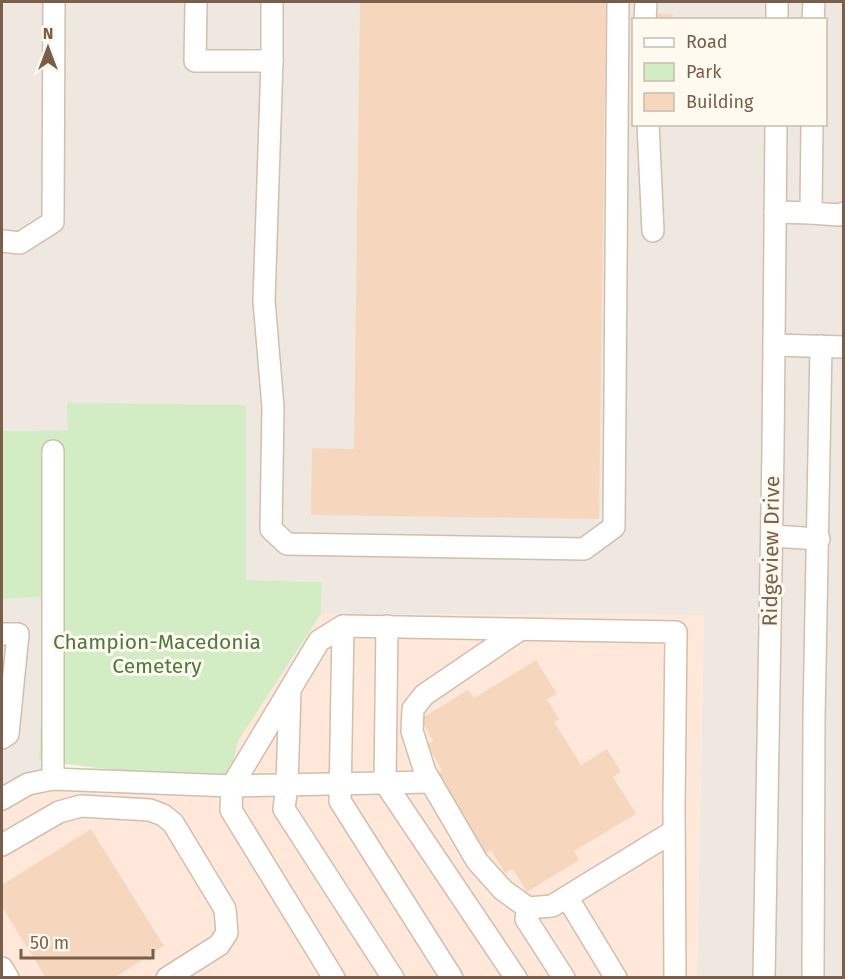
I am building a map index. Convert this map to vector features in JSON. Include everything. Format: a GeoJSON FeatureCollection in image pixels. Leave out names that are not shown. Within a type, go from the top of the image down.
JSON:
{"type":"FeatureCollection","features":[{"type":"Feature","properties":{"kind":"street"},"geometry":{"type":"LineString","coordinates":[[2,241],[20,243],[53,222],[54,2]]}},
{"type":"Feature","properties":{"kind":"street"},"geometry":{"type":"LineString","coordinates":[[196,2],[195,61],[272,61]]}},
{"type":"Feature","properties":{"kind":"street"},"geometry":{"type":"LineString","coordinates":[[273,2],[264,301],[273,406],[271,530],[287,544],[584,549],[614,527],[618,2]]}},
{"type":"Feature","properties":{"kind":"street"},"geometry":{"type":"LineString","coordinates":[[645,18],[646,2]]}},
{"type":"Feature","properties":{"kind":"street"},"geometry":{"type":"LineString","coordinates":[[777,2],[777,18]]}},
{"type":"Feature","properties":{"kind":"street"},"geometry":{"type":"LineString","coordinates":[[813,18],[814,2]]}},
{"type":"Feature","properties":{"kind":"street"},"geometry":{"type":"LineString","coordinates":[[648,126],[653,231]]}},
{"type":"Feature","properties":{"kind":"street","name":"Ridgeview Drive"},"geometry":{"type":"LineString","coordinates":[[764,978],[776,126]]}},
{"type":"Feature","properties":{"kind":"street"},"geometry":{"type":"LineString","coordinates":[[811,213],[812,126]]}},
{"type":"Feature","properties":{"kind":"street"},"geometry":{"type":"LineString","coordinates":[[775,212],[839,215],[843,213]]}},
{"type":"Feature","properties":{"kind":"street"},"geometry":{"type":"LineString","coordinates":[[774,345],[843,346]]}},
{"type":"Feature","properties":{"kind":"street"},"geometry":{"type":"LineString","coordinates":[[813,978],[814,718],[821,346]]}},
{"type":"Feature","properties":{"kind":"street"},"geometry":{"type":"LineString","coordinates":[[53,451],[53,778]]}},
{"type":"Feature","properties":{"kind":"street"},"geometry":{"type":"LineString","coordinates":[[772,536],[819,539]]}},
{"type":"Feature","properties":{"kind":"street"},"geometry":{"type":"LineString","coordinates":[[343,626],[340,801],[452,978]]}},
{"type":"Feature","properties":{"kind":"street"},"geometry":{"type":"LineString","coordinates":[[334,978],[231,810],[232,786],[319,641],[343,626],[387,626],[676,632],[675,978]]}},
{"type":"Feature","properties":{"kind":"street"},"geometry":{"type":"LineString","coordinates":[[387,626],[385,783],[516,978]]}},
{"type":"Feature","properties":{"kind":"street"},"geometry":{"type":"LineString","coordinates":[[521,629],[424,694],[413,709],[412,730],[425,772],[477,861],[503,890],[528,908],[552,906],[674,831]]}},
{"type":"Feature","properties":{"kind":"street"},"geometry":{"type":"LineString","coordinates":[[2,634],[18,634],[8,734],[2,738]]}},
{"type":"Feature","properties":{"kind":"street"},"geometry":{"type":"LineString","coordinates":[[290,690],[284,809],[393,978]]}},
{"type":"Feature","properties":{"kind":"street"},"geometry":{"type":"LineString","coordinates":[[2,799],[28,784],[53,778],[143,784],[232,786],[431,782]]}},
{"type":"Feature","properties":{"kind":"street"},"geometry":{"type":"LineString","coordinates":[[140,809],[143,784]]}},
{"type":"Feature","properties":{"kind":"street"},"geometry":{"type":"LineString","coordinates":[[3,842],[59,812],[81,806],[150,810],[163,815],[173,823],[225,909],[227,933],[219,945],[167,978]]}},
{"type":"Feature","properties":{"kind":"street"},"geometry":{"type":"LineString","coordinates":[[567,897],[616,978]]}},
{"type":"Feature","properties":{"kind":"street"},"geometry":{"type":"LineString","coordinates":[[528,908],[526,919],[564,978]]}},
{"type":"Feature","properties":{"kind":"street"},"geometry":{"type":"LineString","coordinates":[[2,968],[8,978]]}},
{"type":"Feature","properties":{"kind":"shaded area"},"geometry":{"type":"Polygon","coordinates":[[[2,2],[843,2],[843,977],[697,977],[704,615],[321,614],[322,582],[246,581],[68,403],[68,430],[2,431],[2,2]]]}},
{"type":"Feature","properties":{"kind":"shaded area"},"geometry":{"type":"Polygon","coordinates":[[[45,597],[39,761],[53,779],[2,812],[2,599],[45,597]]]}},
{"type":"Feature","properties":{"kind":"shaded area"},"geometry":{"type":"Polygon","coordinates":[[[321,614],[704,615],[697,977],[2,978],[2,812],[53,779],[101,790],[231,775],[238,741],[321,614]]]}},
{"type":"Feature","properties":{"kind":"green space","name":"Champion-Macedonia Cemetery"},"geometry":{"type":"Polygon","coordinates":[[[67,403],[246,405],[246,580],[322,582],[321,614],[238,741],[231,775],[123,771],[39,761],[45,597],[2,599],[2,431],[68,430],[67,403]]]}},
{"type":"Feature","properties":{"kind":"building"},"geometry":{"type":"Polygon","coordinates":[[[360,2],[606,2],[599,519],[311,515],[312,448],[354,449],[360,2]]]}},
{"type":"Feature","properties":{"kind":"building"},"geometry":{"type":"Polygon","coordinates":[[[650,13],[673,14],[672,18],[649,18],[650,13]]]}},
{"type":"Feature","properties":{"kind":"building"},"geometry":{"type":"Polygon","coordinates":[[[536,660],[557,694],[547,699],[559,719],[554,722],[581,765],[607,749],[621,772],[613,777],[636,814],[574,851],[579,860],[527,892],[513,869],[505,873],[491,850],[484,854],[434,775],[442,770],[427,744],[433,741],[420,719],[468,690],[474,698],[536,660]]]}},
{"type":"Feature","properties":{"kind":"building"},"geometry":{"type":"Polygon","coordinates":[[[91,829],[164,946],[114,978],[46,978],[2,907],[2,885],[91,829]]]}}]}
